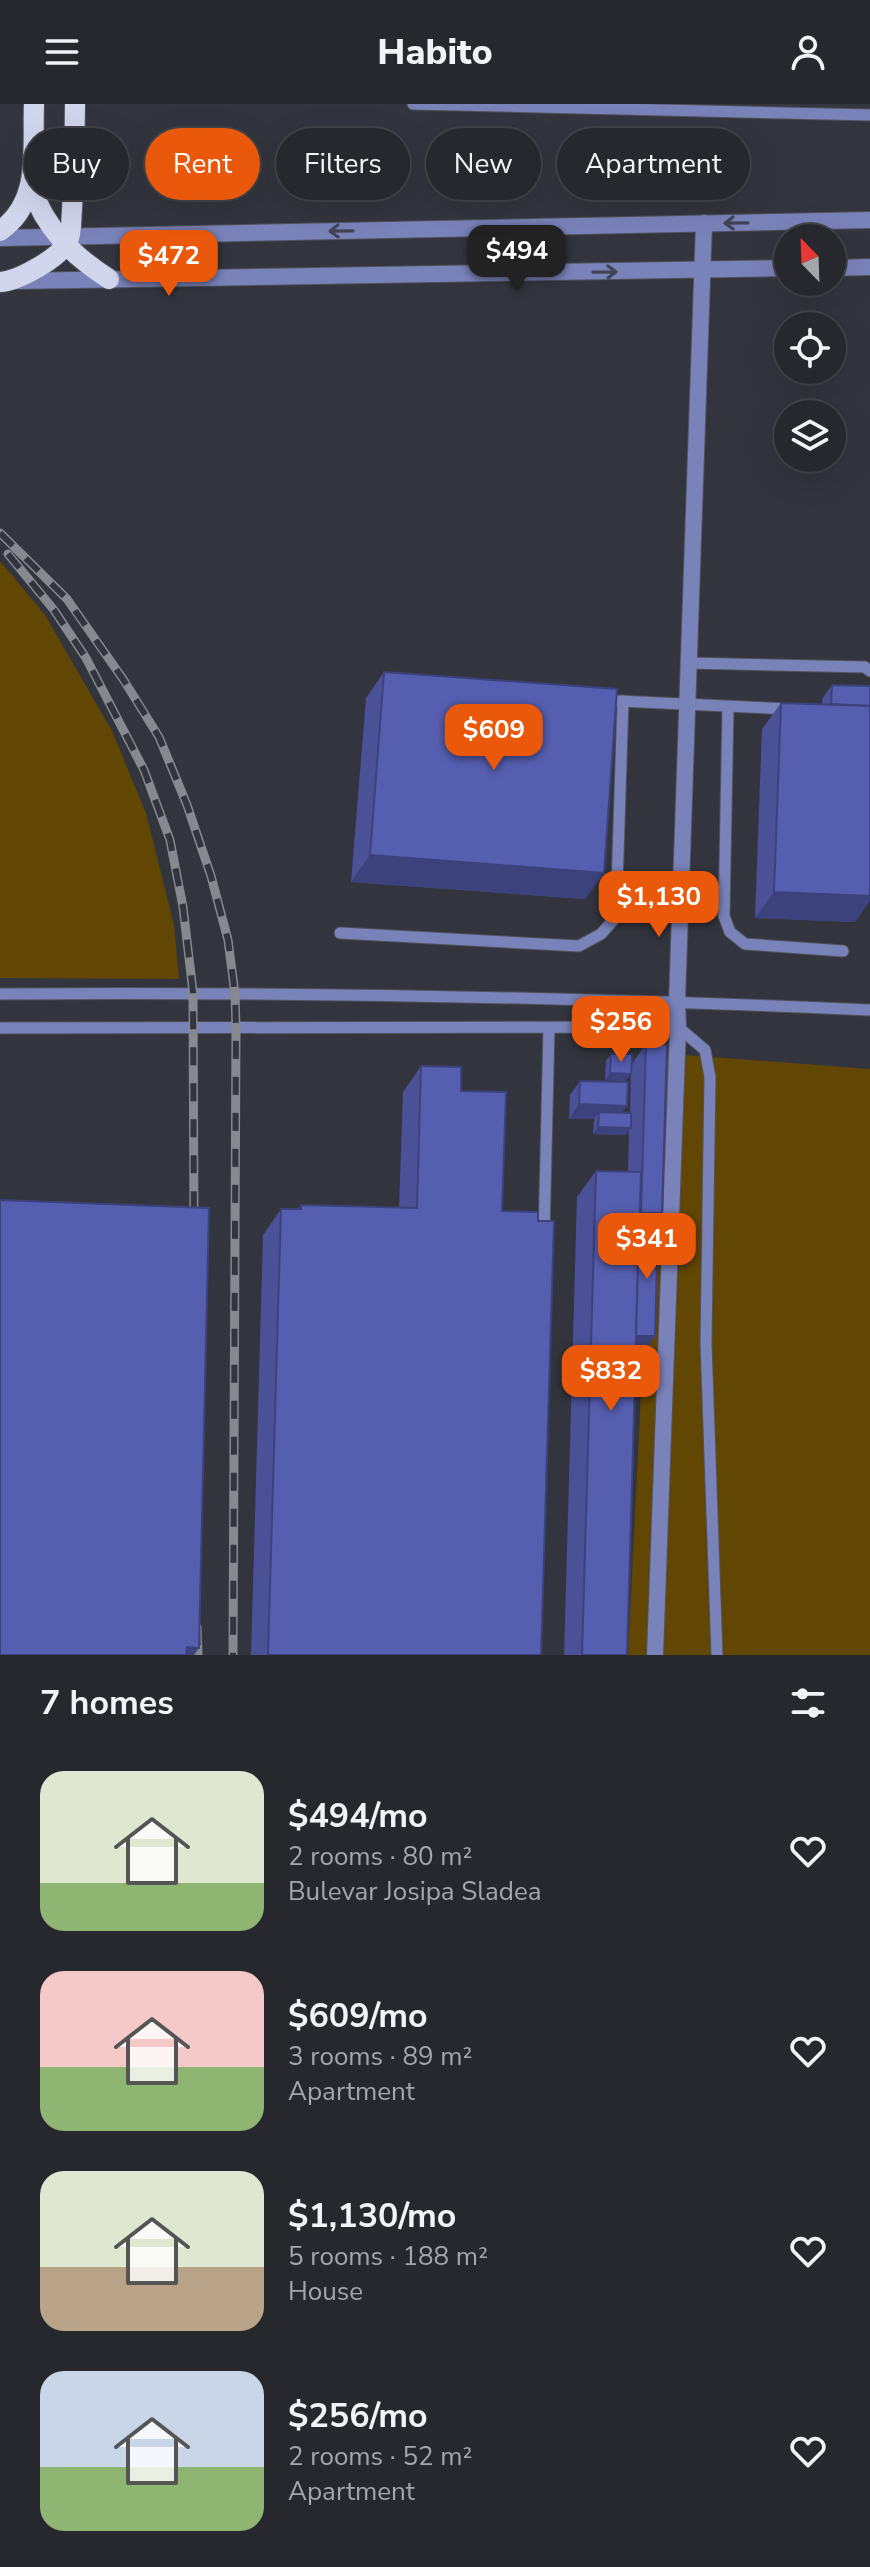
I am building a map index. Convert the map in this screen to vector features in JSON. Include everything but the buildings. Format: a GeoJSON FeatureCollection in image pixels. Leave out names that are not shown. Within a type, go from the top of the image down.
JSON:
{"type":"FeatureCollection","features":[{"type":"Feature","properties":{"kind":"main road"},"geometry":{"type":"LineString","coordinates":[[33,128],[34,104]]}},
{"type":"Feature","properties":{"kind":"main road"},"geometry":{"type":"LineString","coordinates":[[4,282],[38,267],[65,239],[74,179],[75,104]]}},
{"type":"Feature","properties":{"kind":"main road"},"geometry":{"type":"LineString","coordinates":[[0,231],[22,212],[26,200]]}},
{"type":"Feature","properties":{"kind":"main road"},"geometry":{"type":"LineString","coordinates":[[36,200],[89,266],[109,279]]}},
{"type":"Feature","properties":{"kind":"street"},"geometry":{"type":"LineString","coordinates":[[0,238],[870,220]]}},
{"type":"Feature","properties":{"kind":"street"},"geometry":{"type":"LineString","coordinates":[[655,1655],[704,223]]}},
{"type":"Feature","properties":{"kind":"street"},"geometry":{"type":"LineString","coordinates":[[846,268],[870,267]]}},
{"type":"Feature","properties":{"kind":"street"},"geometry":{"type":"LineString","coordinates":[[4,282],[774,268]]}},
{"type":"Feature","properties":{"kind":"lane"},"geometry":{"type":"LineString","coordinates":[[413,104],[870,115]]}},
{"type":"Feature","properties":{"kind":"lane"},"geometry":{"type":"LineString","coordinates":[[689,663],[865,667],[870,671]]}},
{"type":"Feature","properties":{"kind":"lane"},"geometry":{"type":"LineString","coordinates":[[607,700],[806,710]]}},
{"type":"Feature","properties":{"kind":"lane"},"geometry":{"type":"LineString","coordinates":[[340,933],[579,946],[601,934],[616,917],[623,701]]}},
{"type":"Feature","properties":{"kind":"lane"},"geometry":{"type":"LineString","coordinates":[[728,707],[724,916],[730,932],[745,944],[843,951]]}},
{"type":"Feature","properties":{"kind":"lane"},"geometry":{"type":"LineString","coordinates":[[0,994],[193,992],[677,1001],[870,1010]]}},
{"type":"Feature","properties":{"kind":"lane"},"geometry":{"type":"LineString","coordinates":[[0,1028],[678,1027],[705,1050],[710,1077],[706,1343],[717,1655]]}},
{"type":"Feature","properties":{"kind":"lane"},"geometry":{"type":"LineString","coordinates":[[544,1247],[549,1028]]}},
{"type":"Feature","properties":{"kind":"shaded area"},"geometry":{"type":"Polygon","coordinates":[[[0,561],[45,615],[112,731],[146,813],[174,925],[179,979],[0,978],[0,561]]]}},
{"type":"Feature","properties":{"kind":"shaded area"},"geometry":{"type":"Polygon","coordinates":[[[658,1053],[870,1069],[870,1655],[628,1655],[658,1053]]]}},
{"type":"Feature","properties":{"kind":"railway"},"geometry":{"type":"LineString","coordinates":[[0,533],[67,599],[159,737],[187,805],[228,940],[236,1028],[233,1655]]}},
{"type":"Feature","properties":{"kind":"railway"},"geometry":{"type":"LineString","coordinates":[[8,554],[54,610],[86,658],[144,770],[170,840],[183,907],[193,992],[194,1231]]}},
{"type":"Feature","properties":{"kind":"railway"},"geometry":{"type":"LineString","coordinates":[[197,1627],[198,1655]]}}]}
